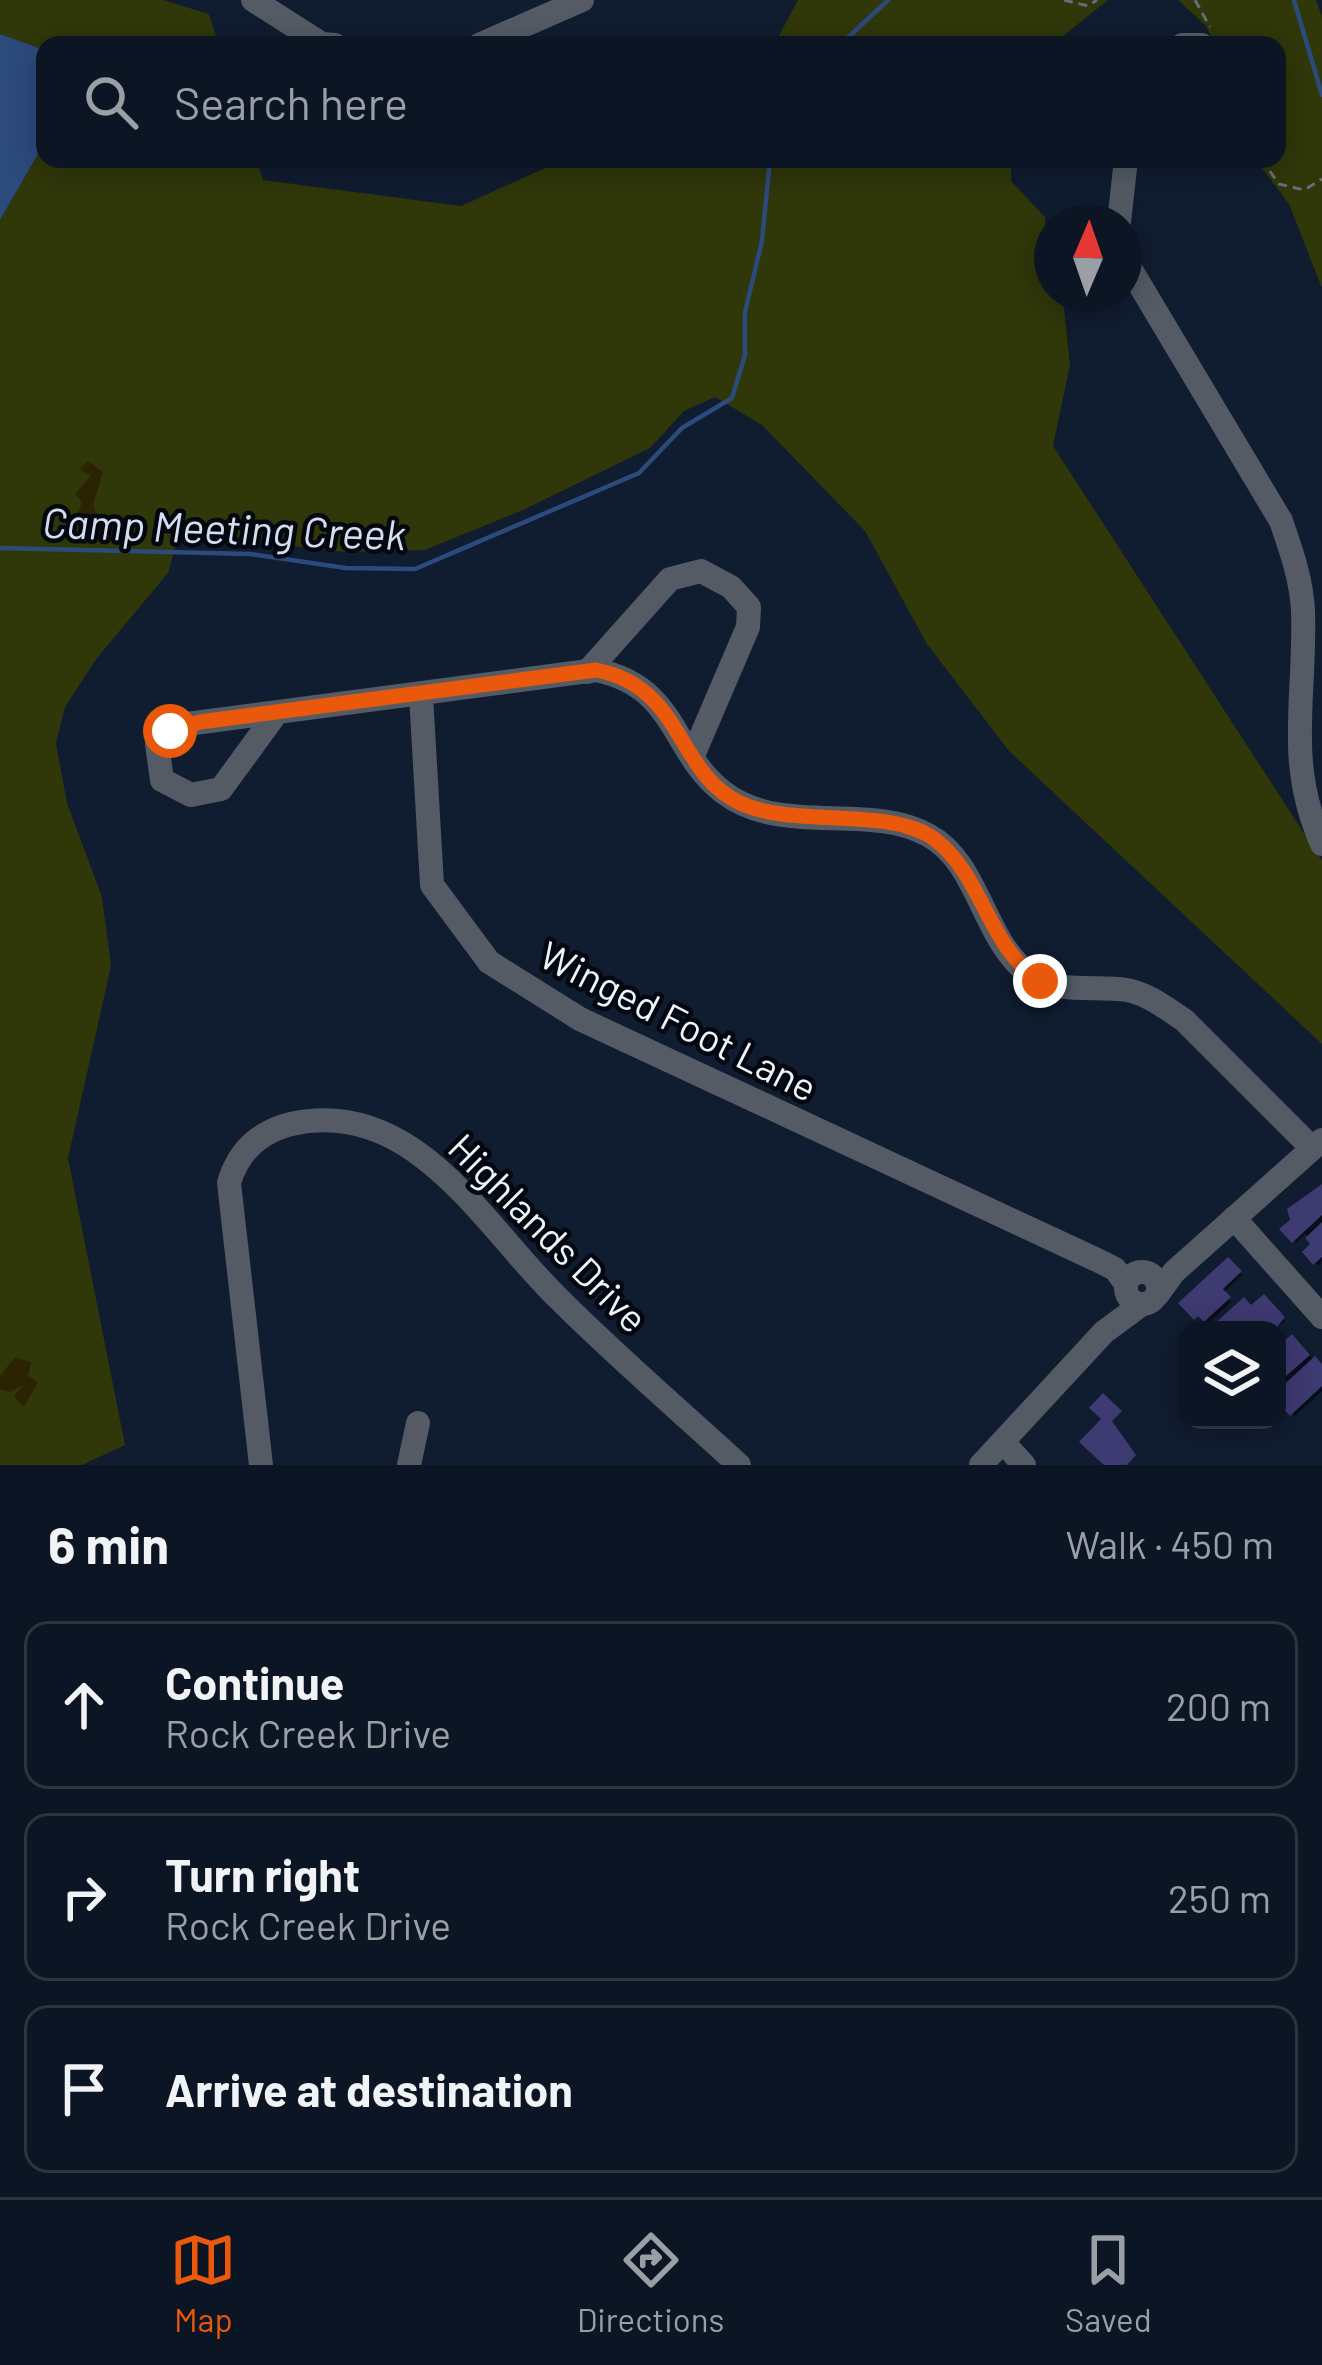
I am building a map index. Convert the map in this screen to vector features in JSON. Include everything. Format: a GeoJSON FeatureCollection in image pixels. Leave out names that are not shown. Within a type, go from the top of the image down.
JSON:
{"type":"FeatureCollection","features":[{"type":"Feature","properties":{"kind":"street"},"geometry":{"type":"LineString","coordinates":[[253,0],[309,36]]}},
{"type":"Feature","properties":{"kind":"street"},"geometry":{"type":"LineString","coordinates":[[499,36],[582,0]]}},
{"type":"Feature","properties":{"kind":"street"},"geometry":{"type":"LineString","coordinates":[[1121,204],[1125,168]]}},
{"type":"Feature","properties":{"kind":"street"},"geometry":{"type":"LineString","coordinates":[[1142,288],[1281,521],[1294,558],[1303,610],[1296,729],[1300,772],[1306,807],[1322,844]]}},
{"type":"Feature","properties":{"kind":"street"},"geometry":{"type":"LineString","coordinates":[[587,672],[670,579],[700,571],[731,586],[749,607],[748,627],[694,753]]}},
{"type":"Feature","properties":{"kind":"street"},"geometry":{"type":"LineString","coordinates":[[275,716],[221,789],[190,795],[161,780],[157,744],[170,731],[200,722],[275,716],[587,672],[612,674],[654,698],[703,773],[740,803],[768,812],[927,834],[952,857],[1024,971],[1059,987],[1127,990],[1161,1004],[1317,1144],[1188,1259],[1140,1286],[1105,1332],[981,1465]]}},
{"type":"Feature","properties":{"kind":"street","name":"Winged Foot Lane"},"geometry":{"type":"LineString","coordinates":[[421,695],[432,885],[489,962],[580,1019],[1097,1260],[1140,1286]]}},
{"type":"Feature","properties":{"kind":"street","name":"Highlands Drive"},"geometry":{"type":"LineString","coordinates":[[261,1465],[229,1183],[234,1164],[265,1134],[333,1118],[386,1134],[438,1166],[556,1297],[740,1465]]}},
{"type":"Feature","properties":{"kind":"street"},"geometry":{"type":"LineString","coordinates":[[1234,1218],[1322,1317]]}},
{"type":"Feature","properties":{"kind":"street"},"geometry":{"type":"LineString","coordinates":[[410,1465],[418,1423]]}},
{"type":"Feature","properties":{"kind":"street"},"geometry":{"type":"LineString","coordinates":[[1004,1442],[1024,1465]]}},
{"type":"Feature","properties":{"kind":"path"},"geometry":{"type":"LineString","coordinates":[[1064,0],[1088,6],[1097,0]]}},
{"type":"Feature","properties":{"kind":"path"},"geometry":{"type":"LineString","coordinates":[[1195,0],[1207,36]]}},
{"type":"Feature","properties":{"kind":"path"},"geometry":{"type":"LineString","coordinates":[[1267,168],[1279,184],[1304,190],[1322,179]]}},
{"type":"Feature","properties":{"kind":"green space"},"geometry":{"type":"Polygon","coordinates":[[[0,0],[163,0],[209,14],[216,36],[36,36],[36,47],[0,34],[0,0]]]}},
{"type":"Feature","properties":{"kind":"green space"},"geometry":{"type":"Polygon","coordinates":[[[798,0],[1108,0],[1063,36],[779,36],[798,0]]]}},
{"type":"Feature","properties":{"kind":"green space"},"geometry":{"type":"Polygon","coordinates":[[[1178,0],[1316,0],[1322,17],[1322,288],[1289,204],[1262,168],[1286,168],[1286,36],[1211,36],[1178,0]]]}},
{"type":"Feature","properties":{"kind":"green space"},"geometry":{"type":"Polygon","coordinates":[[[36,158],[36,168],[259,168],[263,180],[461,206],[545,168],[1011,168],[1011,181],[1034,205],[1034,312],[1064,312],[1070,365],[1053,446],[1322,861],[1322,1044],[1009,751],[927,644],[865,531],[762,425],[715,397],[684,411],[650,448],[523,510],[425,550],[346,552],[179,534],[168,573],[97,658],[65,707],[56,743],[67,803],[102,897],[111,966],[68,1158],[125,1445],[82,1465],[0,1465],[0,220],[36,158]]]}},
{"type":"Feature","properties":{"kind":"sand"},"geometry":{"type":"Polygon","coordinates":[[[88,461],[103,472],[93,504],[96,515],[83,523],[76,519],[82,502],[75,494],[91,476],[80,469],[88,461]]]}},
{"type":"Feature","properties":{"kind":"sand"},"geometry":{"type":"Polygon","coordinates":[[[15,1357],[31,1362],[28,1376],[38,1382],[24,1407],[14,1397],[22,1385],[10,1392],[0,1389],[0,1376],[15,1357]]]}},
{"type":"Feature","properties":{"kind":"water"},"geometry":{"type":"Polygon","coordinates":[[[0,34],[36,47],[36,158],[0,220],[0,34]]]}},
{"type":"Feature","properties":{"kind":"building"},"geometry":{"type":"Polygon","coordinates":[[[1322,1184],[1322,1215],[1292,1243],[1279,1229],[1290,1220],[1287,1209],[1322,1184]]]}},
{"type":"Feature","properties":{"kind":"building"},"geometry":{"type":"Polygon","coordinates":[[[1322,1222],[1322,1257],[1313,1265],[1302,1252],[1310,1244],[1305,1238],[1322,1222]]]}},
{"type":"Feature","properties":{"kind":"building"},"geometry":{"type":"Polygon","coordinates":[[[1228,1257],[1242,1271],[1223,1289],[1231,1297],[1205,1321],[1198,1316],[1194,1320],[1178,1303],[1228,1257]]]}},
{"type":"Feature","properties":{"kind":"building"},"geometry":{"type":"Polygon","coordinates":[[[1264,1294],[1285,1317],[1282,1321],[1218,1321],[1244,1297],[1251,1305],[1264,1294]]]}},
{"type":"Feature","properties":{"kind":"building"},"geometry":{"type":"Polygon","coordinates":[[[1292,1334],[1310,1355],[1286,1376],[1286,1340],[1292,1334]]]}},
{"type":"Feature","properties":{"kind":"building"},"geometry":{"type":"Polygon","coordinates":[[[1315,1356],[1322,1364],[1322,1386],[1290,1416],[1286,1383],[1315,1356]]]}},
{"type":"Feature","properties":{"kind":"building"},"geometry":{"type":"Polygon","coordinates":[[[1103,1393],[1122,1411],[1112,1421],[1136,1455],[1127,1465],[1104,1465],[1079,1442],[1101,1419],[1089,1408],[1103,1393]]]}},
{"type":"Feature","properties":{"kind":"waterway","name":"Camp Meeting Creek"},"geometry":{"type":"LineString","coordinates":[[850,36],[888,0]]}},
{"type":"Feature","properties":{"kind":"waterway","name":"Camp Meeting Creek"},"geometry":{"type":"LineString","coordinates":[[1294,0],[1322,95]]}},
{"type":"Feature","properties":{"kind":"waterway","name":"Camp Meeting Creek"},"geometry":{"type":"LineString","coordinates":[[0,548],[250,554],[346,568],[415,569],[639,473],[682,428],[732,398],[745,355],[745,312],[762,241],[769,168]]}},
{"type":"Feature","properties":{"kind":"route"},"geometry":{"type":"LineString","coordinates":[[170,731],[200,722],[275,716],[596,670],[612,674],[641,688],[666,710],[703,773],[740,803],[768,812],[912,828],[940,843],[1007,949],[1024,971],[1040,981]]}}]}
